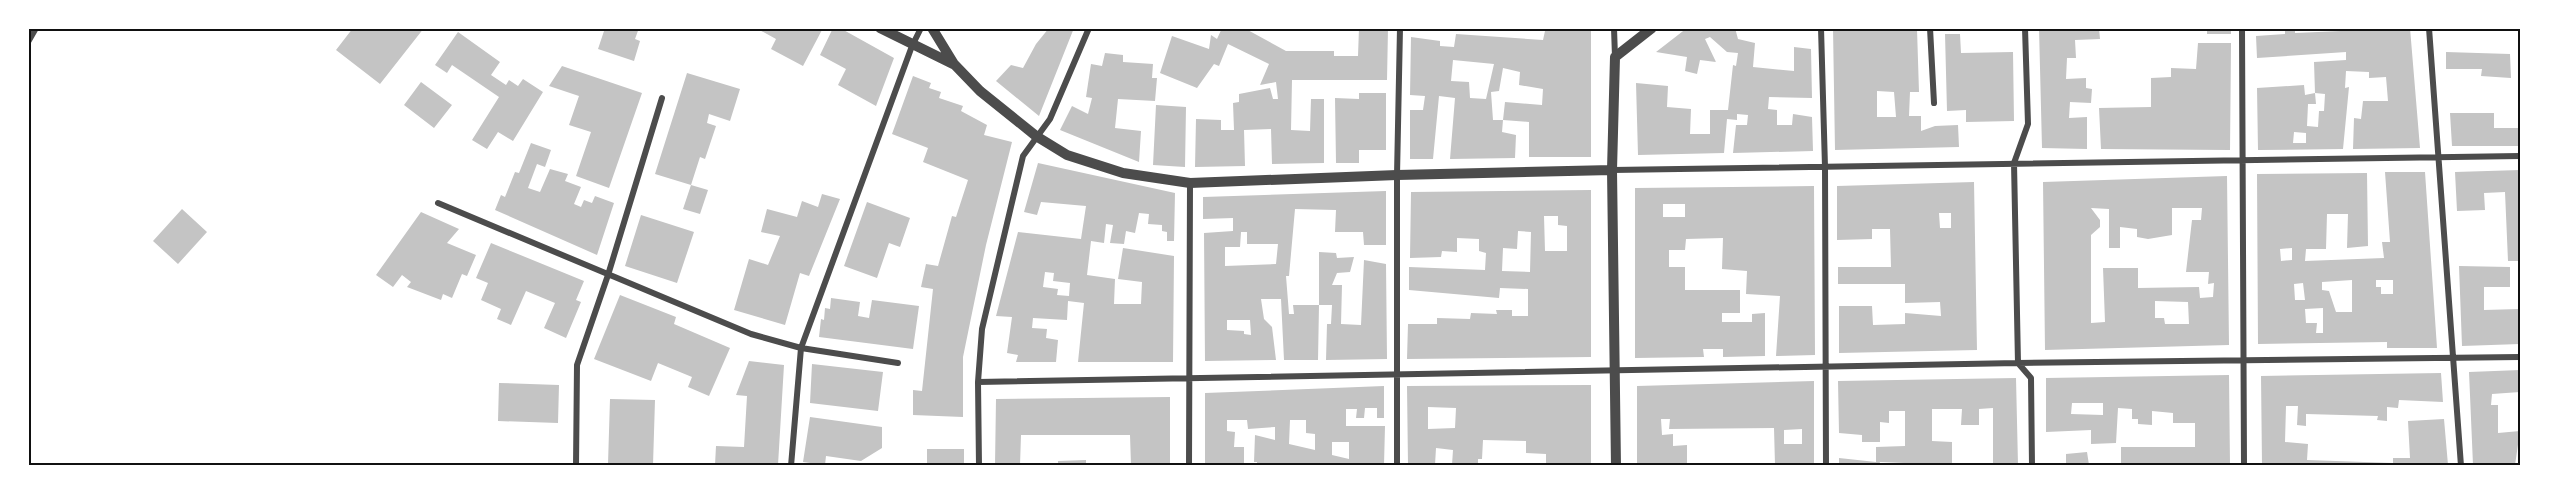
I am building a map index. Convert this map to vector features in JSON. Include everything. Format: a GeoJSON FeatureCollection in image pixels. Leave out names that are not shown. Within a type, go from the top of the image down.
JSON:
{"type":"FeatureCollection","features":[{"type":"Feature","properties":{"kind":"street"},"geometry":{"type":"LineString","coordinates":[[28,42],[36,28]]}},
{"type":"Feature","properties":{"kind":"street"},"geometry":{"type":"LineString","coordinates":[[880,28],[912,46],[954,64]]}},
{"type":"Feature","properties":{"kind":"street"},"geometry":{"type":"LineString","coordinates":[[790,465],[801,348],[912,46],[921,28]]}},
{"type":"Feature","properties":{"kind":"street"},"geometry":{"type":"LineString","coordinates":[[932,28],[954,64],[980,91],[1036,136],[1067,155],[1123,173],[1190,183],[1612,170],[2520,156]]}},
{"type":"Feature","properties":{"kind":"street"},"geometry":{"type":"LineString","coordinates":[[979,465],[978,382],[982,329],[1023,156],[1050,118],[1089,28]]}},
{"type":"Feature","properties":{"kind":"street"},"geometry":{"type":"LineString","coordinates":[[1397,465],[1396,175],[1400,28]]}},
{"type":"Feature","properties":{"kind":"street"},"geometry":{"type":"LineString","coordinates":[[1614,28],[1612,170],[1616,465]]}},
{"type":"Feature","properties":{"kind":"street"},"geometry":{"type":"LineString","coordinates":[[1615,57],[1652,28]]}},
{"type":"Feature","properties":{"kind":"street"},"geometry":{"type":"LineString","coordinates":[[1821,28],[1825,167],[1826,465]]}},
{"type":"Feature","properties":{"kind":"street"},"geometry":{"type":"LineString","coordinates":[[1930,28],[1934,103]]}},
{"type":"Feature","properties":{"kind":"street"},"geometry":{"type":"LineString","coordinates":[[2025,28],[2028,124],[2014,164],[2018,363],[2031,378],[2032,465]]}},
{"type":"Feature","properties":{"kind":"street"},"geometry":{"type":"LineString","coordinates":[[2242,28],[2244,465]]}},
{"type":"Feature","properties":{"kind":"street"},"geometry":{"type":"LineString","coordinates":[[2429,28],[2461,465]]}},
{"type":"Feature","properties":{"kind":"street"},"geometry":{"type":"LineString","coordinates":[[576,465],[577,365],[608,275],[662,98]]}},
{"type":"Feature","properties":{"kind":"street"},"geometry":{"type":"LineString","coordinates":[[1189,465],[1190,183]]}},
{"type":"Feature","properties":{"kind":"street"},"geometry":{"type":"LineString","coordinates":[[438,203],[751,334],[801,348],[898,363]]}},
{"type":"Feature","properties":{"kind":"street"},"geometry":{"type":"LineString","coordinates":[[978,382],[2018,363],[2520,357]]}},
{"type":"Feature","properties":{"kind":"building"},"geometry":{"type":"Polygon","coordinates":[[[353,28],[424,28],[380,84],[336,50],[353,28]]]}},
{"type":"Feature","properties":{"kind":"building"},"geometry":{"type":"Polygon","coordinates":[[[605,28],[639,28],[635,39],[640,41],[634,61],[598,49],[605,28]]]}},
{"type":"Feature","properties":{"kind":"building"},"geometry":{"type":"Polygon","coordinates":[[[756,28],[823,28],[803,66],[771,49],[776,39],[756,28]]]}},
{"type":"Feature","properties":{"kind":"building"},"geometry":{"type":"Polygon","coordinates":[[[833,28],[840,28],[894,58],[876,106],[838,85],[846,69],[820,55],[833,28]]]}},
{"type":"Feature","properties":{"kind":"building"},"geometry":{"type":"Polygon","coordinates":[[[1049,28],[1074,28],[1039,116],[996,81],[1011,65],[1023,68],[1036,44],[1049,28]]]}},
{"type":"Feature","properties":{"kind":"building"},"geometry":{"type":"Polygon","coordinates":[[[1222,28],[1244,28],[1286,51],[1334,51],[1334,56],[1358,56],[1359,28],[1388,28],[1387,80],[1292,80],[1291,130],[1310,131],[1311,99],[1324,99],[1324,163],[1272,164],[1271,129],[1244,130],[1245,166],[1195,167],[1196,119],[1221,120],[1221,130],[1234,130],[1233,103],[1239,102],[1239,94],[1270,88],[1273,99],[1278,99],[1276,82],[1260,85],[1269,64],[1228,44],[1219,66],[1214,64],[1197,88],[1160,73],[1172,36],[1209,49],[1211,35],[1217,39],[1222,28]]]}},
{"type":"Feature","properties":{"kind":"building"},"geometry":{"type":"Polygon","coordinates":[[[1542,28],[1591,28],[1591,157],[1529,157],[1529,122],[1503,120],[1502,132],[1516,135],[1515,158],[1450,159],[1455,98],[1439,96],[1433,159],[1410,159],[1410,110],[1423,110],[1425,96],[1410,95],[1411,37],[1440,41],[1440,46],[1454,47],[1456,34],[1543,40],[1545,31],[1542,28]],[[1453,60],[1451,81],[1469,82],[1470,98],[1486,99],[1494,64],[1453,60]],[[1503,68],[1499,91],[1491,92],[1493,120],[1503,120],[1505,102],[1542,105],[1543,89],[1519,85],[1520,72],[1503,68]]]}},
{"type":"Feature","properties":{"kind":"building"},"geometry":{"type":"Polygon","coordinates":[[[1687,28],[1735,28],[1738,39],[1755,43],[1753,67],[1794,71],[1794,47],[1811,49],[1812,98],[1769,97],[1768,109],[1777,110],[1777,125],[1792,125],[1793,114],[1812,117],[1813,151],[1733,153],[1736,125],[1747,125],[1748,115],[1737,114],[1737,120],[1727,119],[1724,153],[1638,155],[1636,83],[1668,86],[1667,107],[1691,109],[1690,134],[1710,134],[1710,110],[1728,110],[1733,65],[1736,66],[1738,53],[1727,52],[1710,37],[1705,39],[1716,62],[1700,60],[1697,74],[1685,71],[1687,57],[1656,52],[1687,28]]]}},
{"type":"Feature","properties":{"kind":"building"},"geometry":{"type":"Polygon","coordinates":[[[1833,28],[1917,29],[1919,92],[1910,92],[1909,116],[1921,116],[1921,131],[1935,126],[1958,125],[1959,147],[1835,150],[1833,28]],[[1877,91],[1877,117],[1896,117],[1894,92],[1877,91]]]}},
{"type":"Feature","properties":{"kind":"building"},"geometry":{"type":"Polygon","coordinates":[[[2039,28],[2099,28],[2100,39],[2075,40],[2076,58],[2067,58],[2066,79],[2086,78],[2086,88],[2092,89],[2091,103],[2070,102],[2069,118],[2087,117],[2087,149],[2042,148],[2039,28]]]}},
{"type":"Feature","properties":{"kind":"building"},"geometry":{"type":"Polygon","coordinates":[[[2207,28],[2231,28],[2231,34],[2207,34],[2207,28]]]}},
{"type":"Feature","properties":{"kind":"building"},"geometry":{"type":"Polygon","coordinates":[[[2285,28],[2295,28],[2295,33],[2410,28],[2420,148],[2353,149],[2354,118],[2361,119],[2363,101],[2388,101],[2386,77],[2369,78],[2369,72],[2346,71],[2345,88],[2349,87],[2343,149],[2258,150],[2257,88],[2304,85],[2305,95],[2315,93],[2314,62],[2346,60],[2346,52],[2257,58],[2256,36],[2285,34],[2285,28]],[[2315,93],[2316,104],[2308,104],[2307,126],[2318,127],[2319,111],[2324,111],[2325,94],[2315,93]],[[2294,132],[2293,143],[2306,143],[2306,133],[2294,132]]]}},
{"type":"Feature","properties":{"kind":"building"},"geometry":{"type":"Polygon","coordinates":[[[458,32],[500,62],[491,75],[506,85],[509,80],[518,86],[523,79],[543,92],[513,141],[498,132],[487,149],[472,140],[499,97],[452,65],[447,73],[435,65],[458,32]]]}},
{"type":"Feature","properties":{"kind":"building"},"geometry":{"type":"Polygon","coordinates":[[[1945,34],[1960,34],[1961,53],[2013,52],[2014,121],[1966,122],[1966,110],[1947,111],[1945,34]]]}},
{"type":"Feature","properties":{"kind":"building"},"geometry":{"type":"Polygon","coordinates":[[[2198,43],[2231,43],[2230,150],[2101,149],[2099,108],[2151,107],[2151,78],[2171,77],[2171,68],[2196,69],[2198,43]]]}},
{"type":"Feature","properties":{"kind":"building"},"geometry":{"type":"Polygon","coordinates":[[[2446,52],[2510,54],[2511,78],[2481,76],[2482,69],[2446,69],[2446,52]]]}},
{"type":"Feature","properties":{"kind":"building"},"geometry":{"type":"Polygon","coordinates":[[[1105,53],[1123,55],[1123,62],[1153,64],[1152,78],[1157,78],[1155,101],[1118,99],[1115,128],[1141,131],[1139,162],[1060,130],[1072,106],[1088,114],[1092,98],[1086,97],[1091,64],[1102,66],[1105,53]]]}},
{"type":"Feature","properties":{"kind":"building"},"geometry":{"type":"Polygon","coordinates":[[[562,66],[642,93],[609,188],[576,176],[591,132],[569,125],[579,96],[549,86],[562,66]]]}},
{"type":"Feature","properties":{"kind":"building"},"geometry":{"type":"Polygon","coordinates":[[[687,73],[740,89],[730,121],[709,114],[707,123],[716,126],[705,159],[700,157],[691,185],[655,174],[687,73]]]}},
{"type":"Feature","properties":{"kind":"building"},"geometry":{"type":"Polygon","coordinates":[[[913,76],[931,83],[929,88],[941,92],[939,98],[963,106],[961,111],[987,125],[984,135],[1012,142],[986,245],[963,357],[963,417],[913,415],[913,390],[922,391],[933,289],[921,287],[926,264],[938,266],[952,216],[956,217],[968,180],[923,162],[928,148],[892,134],[913,76]]]}},
{"type":"Feature","properties":{"kind":"building"},"geometry":{"type":"Polygon","coordinates":[[[421,82],[452,105],[434,128],[404,105],[421,82]]]}},
{"type":"Feature","properties":{"kind":"building"},"geometry":{"type":"Polygon","coordinates":[[[1359,93],[1386,93],[1386,150],[1359,150],[1359,163],[1336,163],[1335,98],[1359,99],[1359,93]]]}},
{"type":"Feature","properties":{"kind":"building"},"geometry":{"type":"Polygon","coordinates":[[[1156,105],[1186,107],[1185,167],[1153,165],[1156,105]]]}},
{"type":"Feature","properties":{"kind":"building"},"geometry":{"type":"Polygon","coordinates":[[[2450,113],[2494,113],[2494,128],[2520,128],[2520,146],[2452,146],[2450,113]]]}},
{"type":"Feature","properties":{"kind":"building"},"geometry":{"type":"Polygon","coordinates":[[[531,143],[551,150],[545,167],[537,164],[528,188],[540,192],[550,169],[568,174],[565,181],[581,187],[574,204],[581,207],[584,200],[592,203],[595,196],[614,203],[597,255],[495,210],[501,195],[505,197],[515,172],[519,173],[531,143]]]}},
{"type":"Feature","properties":{"kind":"building"},"geometry":{"type":"Polygon","coordinates":[[[1038,163],[1175,193],[1174,241],[1167,241],[1167,232],[1162,231],[1162,225],[1148,224],[1149,214],[1139,213],[1135,233],[1126,231],[1124,244],[1110,243],[1113,225],[1106,224],[1104,243],[1091,241],[1087,275],[1115,279],[1114,304],[1141,304],[1142,282],[1118,279],[1123,248],[1174,256],[1173,362],[1078,362],[1084,303],[1068,301],[1067,320],[1033,318],[1032,328],[1047,329],[1046,338],[1058,340],[1056,362],[1016,362],[1018,355],[1007,353],[1012,317],[996,316],[1018,232],[1081,239],[1086,206],[1041,202],[1037,215],[1024,212],[1038,163]],[[1045,272],[1043,287],[1058,289],[1057,295],[1069,296],[1070,283],[1053,281],[1054,273],[1045,272]]]}},
{"type":"Feature","properties":{"kind":"building"},"geometry":{"type":"Polygon","coordinates":[[[2520,170],[2520,261],[2508,261],[2505,192],[2484,193],[2485,210],[2457,211],[2455,172],[2520,170]]]}},
{"type":"Feature","properties":{"kind":"building"},"geometry":{"type":"Polygon","coordinates":[[[2385,172],[2425,172],[2437,348],[2387,348],[2387,342],[2258,344],[2257,174],[2367,173],[2368,246],[2347,248],[2348,214],[2327,214],[2326,249],[2306,249],[2305,261],[2384,258],[2382,242],[2390,242],[2385,172]],[[2292,248],[2280,249],[2281,261],[2292,260],[2292,248]],[[2352,280],[2322,282],[2322,290],[2329,291],[2336,312],[2352,312],[2352,280]],[[2376,280],[2376,287],[2381,287],[2381,294],[2393,294],[2393,280],[2376,280]],[[2303,283],[2294,284],[2295,300],[2305,300],[2303,283]],[[2323,308],[2305,309],[2306,323],[2317,323],[2316,333],[2323,333],[2323,308]]]}},
{"type":"Feature","properties":{"kind":"building"},"geometry":{"type":"Polygon","coordinates":[[[2227,176],[2229,345],[2045,350],[2043,182],[2227,176]],[[2091,208],[2100,220],[2100,227],[2091,235],[2091,323],[2105,322],[2103,268],[2138,268],[2138,288],[2199,287],[2200,298],[2213,297],[2214,283],[2208,284],[2209,272],[2186,272],[2192,220],[2201,220],[2202,208],[2172,208],[2172,235],[2148,239],[2137,237],[2137,229],[2120,227],[2120,248],[2109,248],[2109,209],[2091,208]],[[2155,301],[2155,318],[2164,318],[2165,324],[2189,324],[2188,302],[2155,301]]]}},
{"type":"Feature","properties":{"kind":"building"},"geometry":{"type":"Polygon","coordinates":[[[1974,182],[1977,350],[1839,353],[1839,306],[1872,306],[1873,325],[1905,324],[1905,313],[1941,316],[1940,302],[1905,303],[1905,284],[1838,284],[1838,267],[1891,267],[1890,229],[1872,229],[1872,239],[1837,240],[1837,186],[1974,182]],[[1939,213],[1940,228],[1951,228],[1951,213],[1939,213]]]}},
{"type":"Feature","properties":{"kind":"building"},"geometry":{"type":"Polygon","coordinates":[[[691,185],[708,190],[700,214],[683,209],[691,185]]]}},
{"type":"Feature","properties":{"kind":"building"},"geometry":{"type":"Polygon","coordinates":[[[1814,186],[1815,355],[1776,356],[1780,296],[1746,294],[1747,271],[1722,269],[1723,238],[1686,239],[1685,250],[1669,250],[1669,267],[1685,267],[1685,290],[1740,290],[1740,313],[1722,313],[1722,322],[1752,322],[1752,314],[1765,313],[1765,356],[1723,357],[1723,349],[1703,349],[1704,357],[1635,358],[1635,188],[1814,186]],[[1663,204],[1663,217],[1685,217],[1685,204],[1663,204]]]}},
{"type":"Feature","properties":{"kind":"building"},"geometry":{"type":"Polygon","coordinates":[[[1591,190],[1591,357],[1407,359],[1408,324],[1437,324],[1437,318],[1470,319],[1471,313],[1497,314],[1496,310],[1512,310],[1512,316],[1528,316],[1528,289],[1500,288],[1499,298],[1409,290],[1409,267],[1485,270],[1486,253],[1479,251],[1479,239],[1457,238],[1457,252],[1442,251],[1441,257],[1410,258],[1411,192],[1591,190]],[[1544,216],[1545,251],[1567,251],[1567,226],[1558,225],[1558,216],[1544,216]],[[1518,231],[1517,249],[1503,248],[1502,271],[1530,272],[1531,232],[1518,231]]]}},
{"type":"Feature","properties":{"kind":"building"},"geometry":{"type":"Polygon","coordinates":[[[1386,191],[1386,245],[1364,245],[1363,232],[1335,232],[1336,210],[1295,209],[1289,276],[1286,276],[1289,314],[1294,314],[1293,305],[1319,305],[1318,360],[1284,360],[1281,299],[1261,299],[1264,319],[1272,327],[1276,360],[1205,361],[1204,233],[1233,231],[1233,218],[1203,219],[1203,197],[1386,191]],[[1241,232],[1240,247],[1225,247],[1225,266],[1276,264],[1278,244],[1247,244],[1247,232],[1241,232]],[[1227,320],[1227,330],[1244,331],[1244,334],[1251,335],[1250,320],[1227,320]]]}},
{"type":"Feature","properties":{"kind":"building"},"geometry":{"type":"Polygon","coordinates":[[[822,194],[840,199],[809,276],[800,273],[785,325],[734,310],[749,259],[768,265],[780,236],[761,232],[767,209],[797,217],[802,201],[818,207],[822,194]]]}},
{"type":"Feature","properties":{"kind":"building"},"geometry":{"type":"Polygon","coordinates":[[[867,202],[910,218],[900,247],[889,243],[877,278],[844,266],[867,202]]]}},
{"type":"Feature","properties":{"kind":"building"},"geometry":{"type":"Polygon","coordinates":[[[182,209],[207,232],[178,264],[153,241],[182,209]]]}},
{"type":"Feature","properties":{"kind":"building"},"geometry":{"type":"Polygon","coordinates":[[[421,212],[459,229],[447,243],[476,255],[467,276],[462,274],[452,298],[443,294],[441,300],[407,287],[411,282],[402,275],[393,287],[376,275],[421,212]]]}},
{"type":"Feature","properties":{"kind":"building"},"geometry":{"type":"Polygon","coordinates":[[[641,215],[694,232],[677,283],[625,266],[641,215]]]}},
{"type":"Feature","properties":{"kind":"building"},"geometry":{"type":"Polygon","coordinates":[[[491,243],[584,281],[576,300],[581,302],[566,338],[544,328],[555,303],[526,291],[511,325],[497,319],[501,309],[481,300],[488,283],[476,278],[491,243]]]}},
{"type":"Feature","properties":{"kind":"building"},"geometry":{"type":"Polygon","coordinates":[[[1319,252],[1336,253],[1337,258],[1354,257],[1350,272],[1337,273],[1332,285],[1342,285],[1341,324],[1361,325],[1364,260],[1386,264],[1387,359],[1326,360],[1327,324],[1331,324],[1332,305],[1319,305],[1319,252]]]}},
{"type":"Feature","properties":{"kind":"building"},"geometry":{"type":"Polygon","coordinates":[[[2459,266],[2510,267],[2510,287],[2484,287],[2484,310],[2520,309],[2520,344],[2462,346],[2459,266]]]}},
{"type":"Feature","properties":{"kind":"building"},"geometry":{"type":"Polygon","coordinates":[[[620,295],[676,317],[674,324],[730,348],[709,396],[688,387],[692,377],[658,363],[651,381],[594,359],[620,295]]]}},
{"type":"Feature","properties":{"kind":"building"},"geometry":{"type":"Polygon","coordinates":[[[831,298],[860,302],[858,316],[869,318],[872,300],[919,306],[913,349],[819,337],[821,319],[824,320],[825,308],[830,309],[831,298]]]}},
{"type":"Feature","properties":{"kind":"building"},"geometry":{"type":"Polygon","coordinates":[[[749,361],[784,365],[778,465],[715,465],[716,446],[744,447],[747,396],[736,395],[749,361]]]}},
{"type":"Feature","properties":{"kind":"building"},"geometry":{"type":"Polygon","coordinates":[[[812,364],[883,372],[878,411],[810,403],[812,364]]]}},
{"type":"Feature","properties":{"kind":"building"},"geometry":{"type":"Polygon","coordinates":[[[2520,370],[2520,392],[2492,394],[2491,405],[2498,405],[2498,433],[2520,431],[2515,465],[2473,465],[2469,372],[2520,370]]]}},
{"type":"Feature","properties":{"kind":"building"},"geometry":{"type":"Polygon","coordinates":[[[2441,373],[2443,402],[2399,400],[2398,408],[2387,407],[2387,421],[2377,420],[2378,416],[2306,414],[2306,426],[2297,425],[2298,406],[2286,406],[2285,442],[2308,444],[2307,460],[2393,463],[2393,458],[2410,458],[2408,421],[2444,419],[2448,465],[2262,465],[2261,376],[2441,373]]]}},
{"type":"Feature","properties":{"kind":"building"},"geometry":{"type":"Polygon","coordinates":[[[2229,375],[2230,465],[2121,465],[2121,447],[2195,447],[2195,423],[2173,423],[2173,413],[2152,411],[2152,425],[2138,424],[2138,419],[2132,419],[2132,409],[2118,408],[2116,443],[2091,444],[2091,430],[2046,432],[2046,378],[2229,375]],[[2072,403],[2071,414],[2103,415],[2103,403],[2072,403]]]}},
{"type":"Feature","properties":{"kind":"building"},"geometry":{"type":"Polygon","coordinates":[[[2016,378],[2018,465],[1993,465],[1993,408],[1979,409],[1979,425],[1961,425],[1962,409],[1932,409],[1932,441],[1952,442],[1952,465],[1880,462],[1879,465],[1839,465],[1839,458],[1876,462],[1876,447],[1905,446],[1905,411],[1889,411],[1889,423],[1880,422],[1880,442],[1862,442],[1862,435],[1839,433],[1838,381],[2016,378]]]}},
{"type":"Feature","properties":{"kind":"building"},"geometry":{"type":"Polygon","coordinates":[[[1814,381],[1814,465],[1775,465],[1774,428],[1669,429],[1670,419],[1661,419],[1662,435],[1673,434],[1673,446],[1687,445],[1687,465],[1637,465],[1637,386],[1814,381]],[[1802,429],[1784,430],[1784,444],[1802,444],[1802,429]]]}},
{"type":"Feature","properties":{"kind":"building"},"geometry":{"type":"Polygon","coordinates":[[[499,383],[559,385],[558,423],[498,421],[499,383]]]}},
{"type":"Feature","properties":{"kind":"building"},"geometry":{"type":"Polygon","coordinates":[[[1591,385],[1591,465],[1546,465],[1546,454],[1526,453],[1526,441],[1483,440],[1482,459],[1478,459],[1478,465],[1452,465],[1453,450],[1436,448],[1435,465],[1408,465],[1407,386],[1591,385]],[[1428,407],[1428,429],[1455,428],[1456,408],[1428,407]]]}},
{"type":"Feature","properties":{"kind":"building"},"geometry":{"type":"Polygon","coordinates":[[[1384,386],[1384,418],[1377,418],[1377,408],[1365,408],[1364,418],[1356,418],[1357,409],[1346,409],[1346,426],[1385,426],[1384,465],[1257,465],[1257,462],[1254,462],[1255,435],[1275,440],[1275,427],[1248,429],[1247,420],[1227,420],[1227,431],[1235,432],[1234,447],[1244,447],[1244,465],[1205,465],[1205,393],[1384,386]],[[1290,420],[1289,444],[1315,450],[1315,434],[1306,433],[1306,420],[1290,420]],[[1332,442],[1332,455],[1349,459],[1349,442],[1332,442]]]}},
{"type":"Feature","properties":{"kind":"building"},"geometry":{"type":"Polygon","coordinates":[[[1170,397],[1170,465],[1131,465],[1130,435],[1021,435],[1020,465],[995,465],[996,399],[1170,397]]]}},
{"type":"Feature","properties":{"kind":"building"},"geometry":{"type":"Polygon","coordinates":[[[610,399],[655,400],[653,465],[608,464],[610,399]]]}},
{"type":"Feature","properties":{"kind":"building"},"geometry":{"type":"Polygon","coordinates":[[[810,417],[882,427],[882,448],[861,461],[826,456],[825,465],[803,462],[810,417]]]}},
{"type":"Feature","properties":{"kind":"building"},"geometry":{"type":"Polygon","coordinates":[[[927,449],[964,449],[964,465],[927,465],[927,449]]]}},
{"type":"Feature","properties":{"kind":"building"},"geometry":{"type":"Polygon","coordinates":[[[2087,452],[2089,465],[2066,465],[2066,454],[2087,452]]]}},
{"type":"Feature","properties":{"kind":"building"},"geometry":{"type":"Polygon","coordinates":[[[1086,460],[1086,465],[1058,465],[1058,461],[1086,460]]]}}]}
